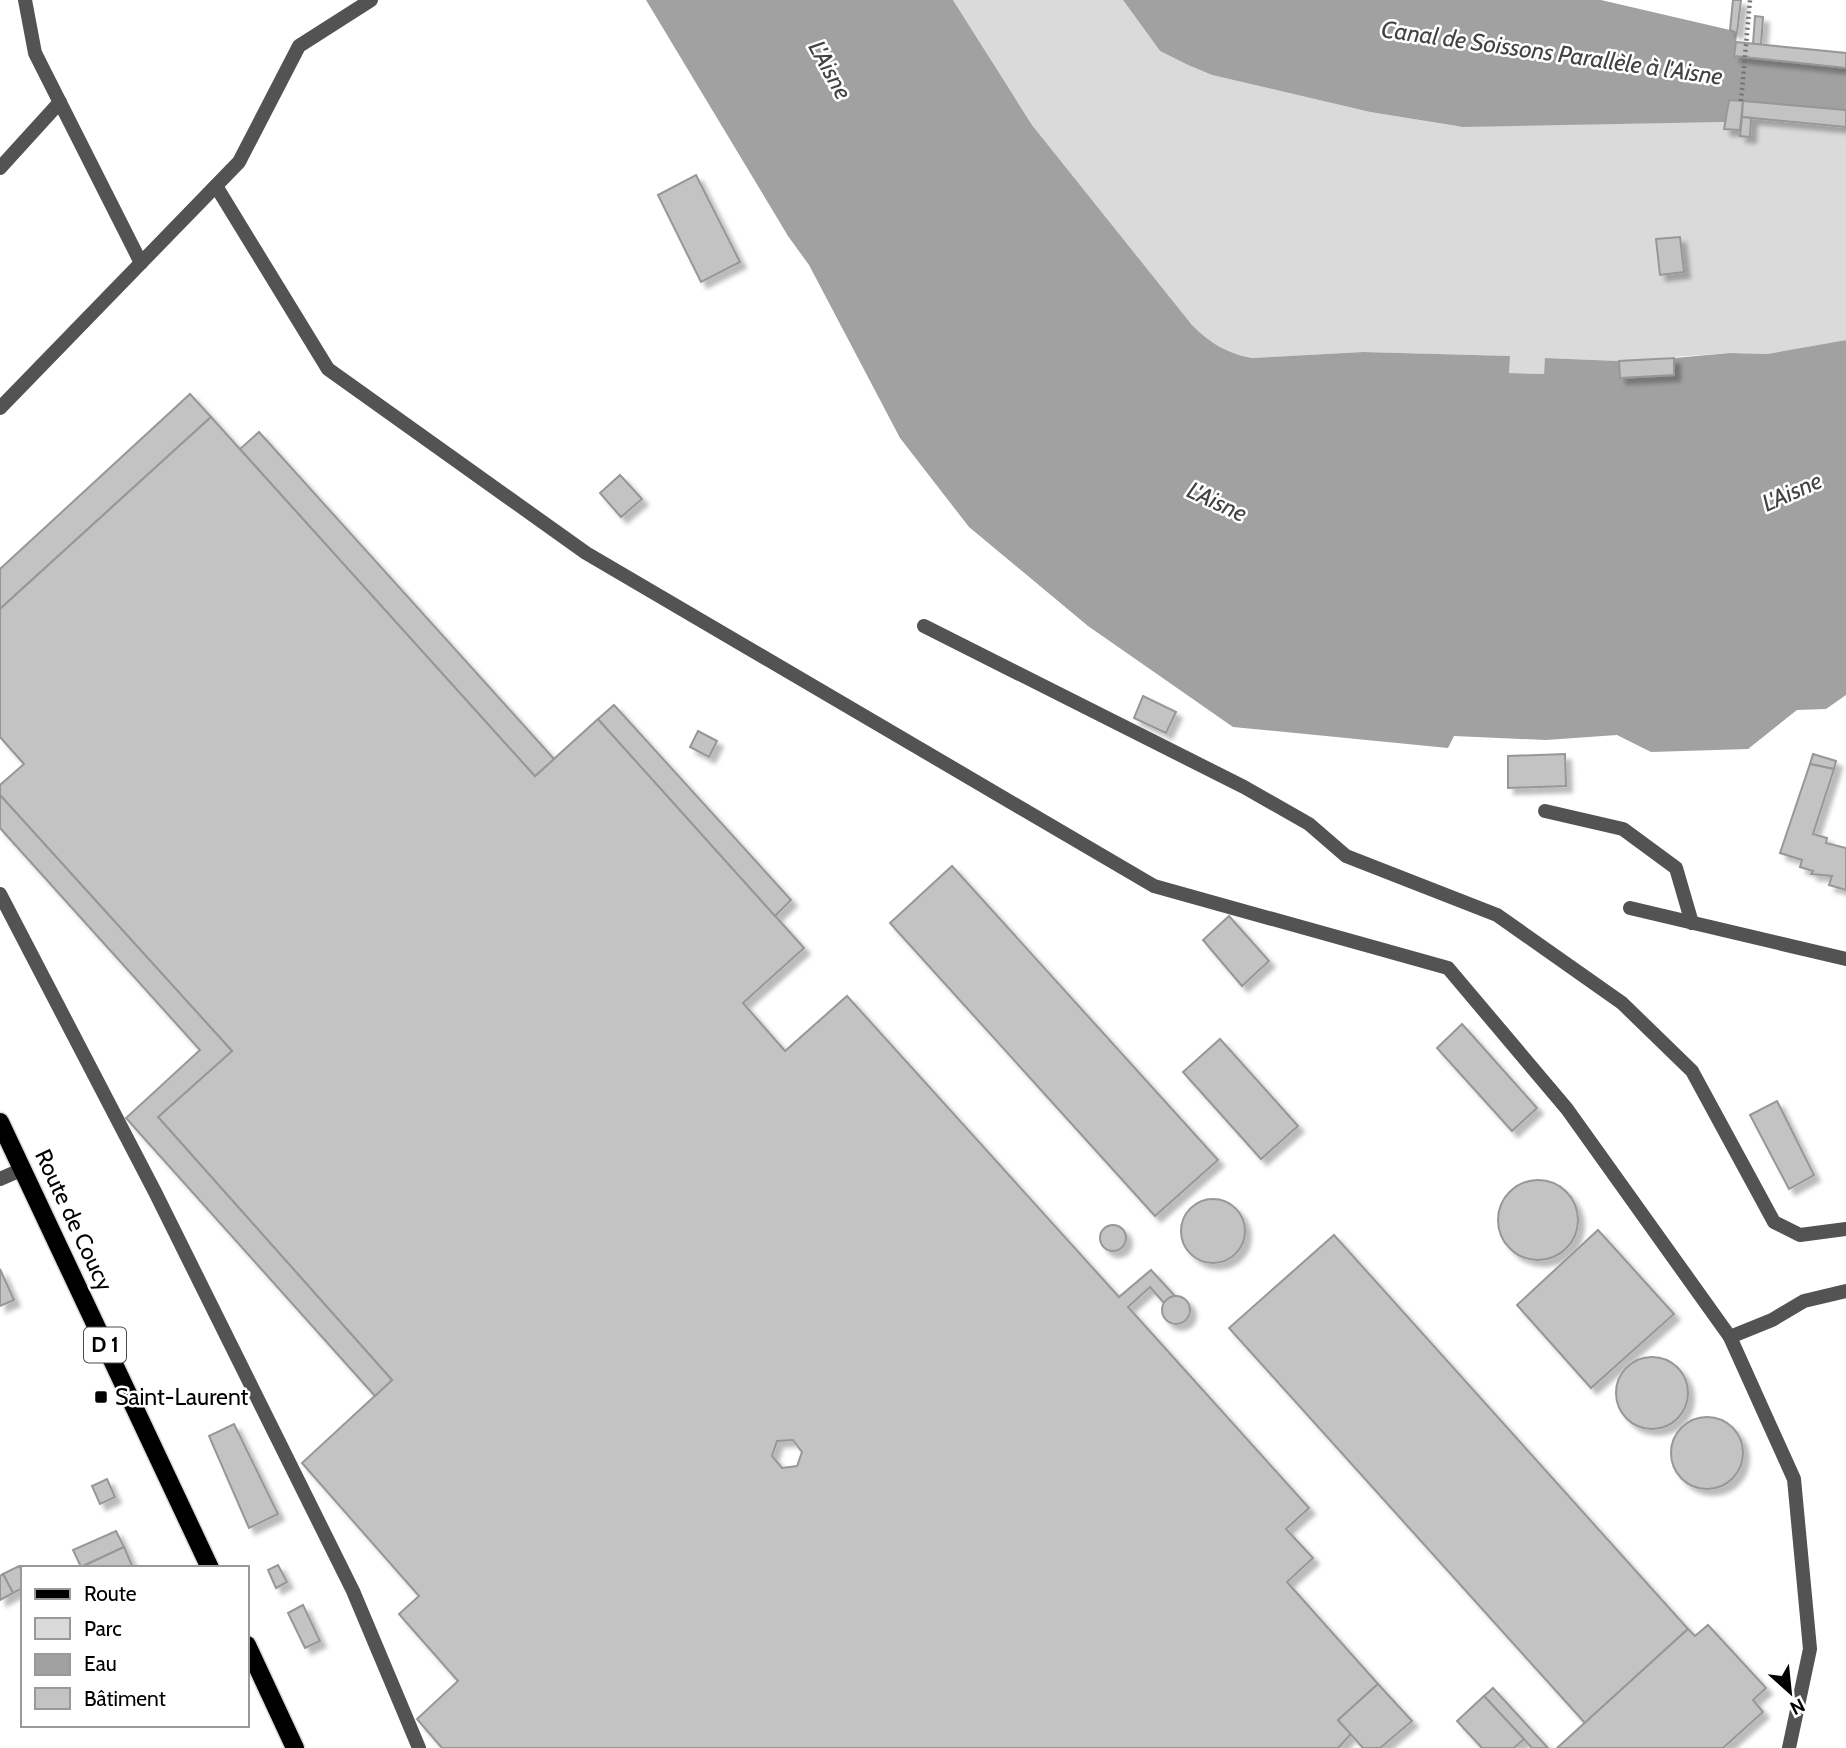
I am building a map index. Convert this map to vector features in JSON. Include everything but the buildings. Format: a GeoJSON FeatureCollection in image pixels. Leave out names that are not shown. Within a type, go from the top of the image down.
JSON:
{"type":"FeatureCollection","features":[{"type":"Feature","properties":{"kind":"main road","name":"Route de Coucy"},"geometry":{"type":"LineString","coordinates":[[0,1122],[209,1566]]}},
{"type":"Feature","properties":{"kind":"main road"},"geometry":{"type":"LineString","coordinates":[[248,1647],[295,1748]]}},
{"type":"Feature","properties":{"kind":"street"},"geometry":{"type":"LineString","coordinates":[[25,0],[36,53],[141,263]]}},
{"type":"Feature","properties":{"kind":"street"},"geometry":{"type":"LineString","coordinates":[[0,408],[239,162],[299,46],[371,0]]}},
{"type":"Feature","properties":{"kind":"street"},"geometry":{"type":"LineString","coordinates":[[0,168],[60,102]]}},
{"type":"Feature","properties":{"kind":"street"},"geometry":{"type":"LineString","coordinates":[[216,186],[328,369],[586,553],[1154,886],[1448,968],[1567,1109],[1730,1337],[1794,1479],[1810,1649],[1789,1748]]}},
{"type":"Feature","properties":{"kind":"street"},"geometry":{"type":"LineString","coordinates":[[925,626],[1244,787],[1309,824],[1346,856],[1497,915],[1622,1003],[1692,1071],[1774,1222],[1800,1235],[1846,1229]]}},
{"type":"Feature","properties":{"kind":"street"},"geometry":{"type":"LineString","coordinates":[[1545,811],[1623,829],[1676,868],[1692,923]]}},
{"type":"Feature","properties":{"kind":"street"},"geometry":{"type":"LineString","coordinates":[[0,894],[155,1192],[353,1591],[419,1748]]}},
{"type":"Feature","properties":{"kind":"street"},"geometry":{"type":"LineString","coordinates":[[1629,908],[1846,959]]}},
{"type":"Feature","properties":{"kind":"street"},"geometry":{"type":"LineString","coordinates":[[0,1180],[23,1169]]}},
{"type":"Feature","properties":{"kind":"street"},"geometry":{"type":"LineString","coordinates":[[1730,1337],[1772,1320],[1804,1301],[1846,1291]]}},
{"type":"Feature","properties":{"kind":"path"},"geometry":{"type":"LineString","coordinates":[[1741,101],[1750,0]]}},
{"type":"Feature","properties":{"kind":"green space"},"geometry":{"type":"Polygon","coordinates":[[[953,0],[1123,0],[1160,51],[1212,75],[1370,112],[1456,126],[1725,122],[1729,100],[1846,110],[1846,340],[1767,354],[1730,353],[1619,361],[1546,358],[1544,374],[1509,373],[1509,356],[1363,352],[1252,358],[1226,350],[1192,325],[1032,125],[953,0]]]}},
{"type":"Feature","properties":{"kind":"water","name":"L'Aisne"},"geometry":{"type":"Polygon","coordinates":[[[646,0],[953,0],[1032,125],[1192,325],[1219,346],[1243,356],[1252,358],[1363,352],[1510,356],[1509,373],[1544,374],[1545,358],[1619,361],[1620,378],[1674,375],[1674,358],[1730,353],[1767,354],[1846,340],[1846,695],[1826,709],[1797,710],[1748,749],[1651,752],[1617,735],[1546,740],[1454,736],[1448,748],[1233,727],[1088,626],[969,527],[900,438],[809,265],[788,236],[646,0]]]}},
{"type":"Feature","properties":{"kind":"water","name":"Canal de Soissons Parallèle à l'Aisne"},"geometry":{"type":"Polygon","coordinates":[[[1123,0],[1601,0],[1730,30],[1737,33],[1735,56],[1846,68],[1846,110],[1729,100],[1725,122],[1463,127],[1370,112],[1212,75],[1160,51],[1123,0]]]}},
{"type":"Feature","properties":{"kind":"place","name":"Saint-Laurent"},"geometry":{"type":"Point","coordinates":[101,1397]}}]}
